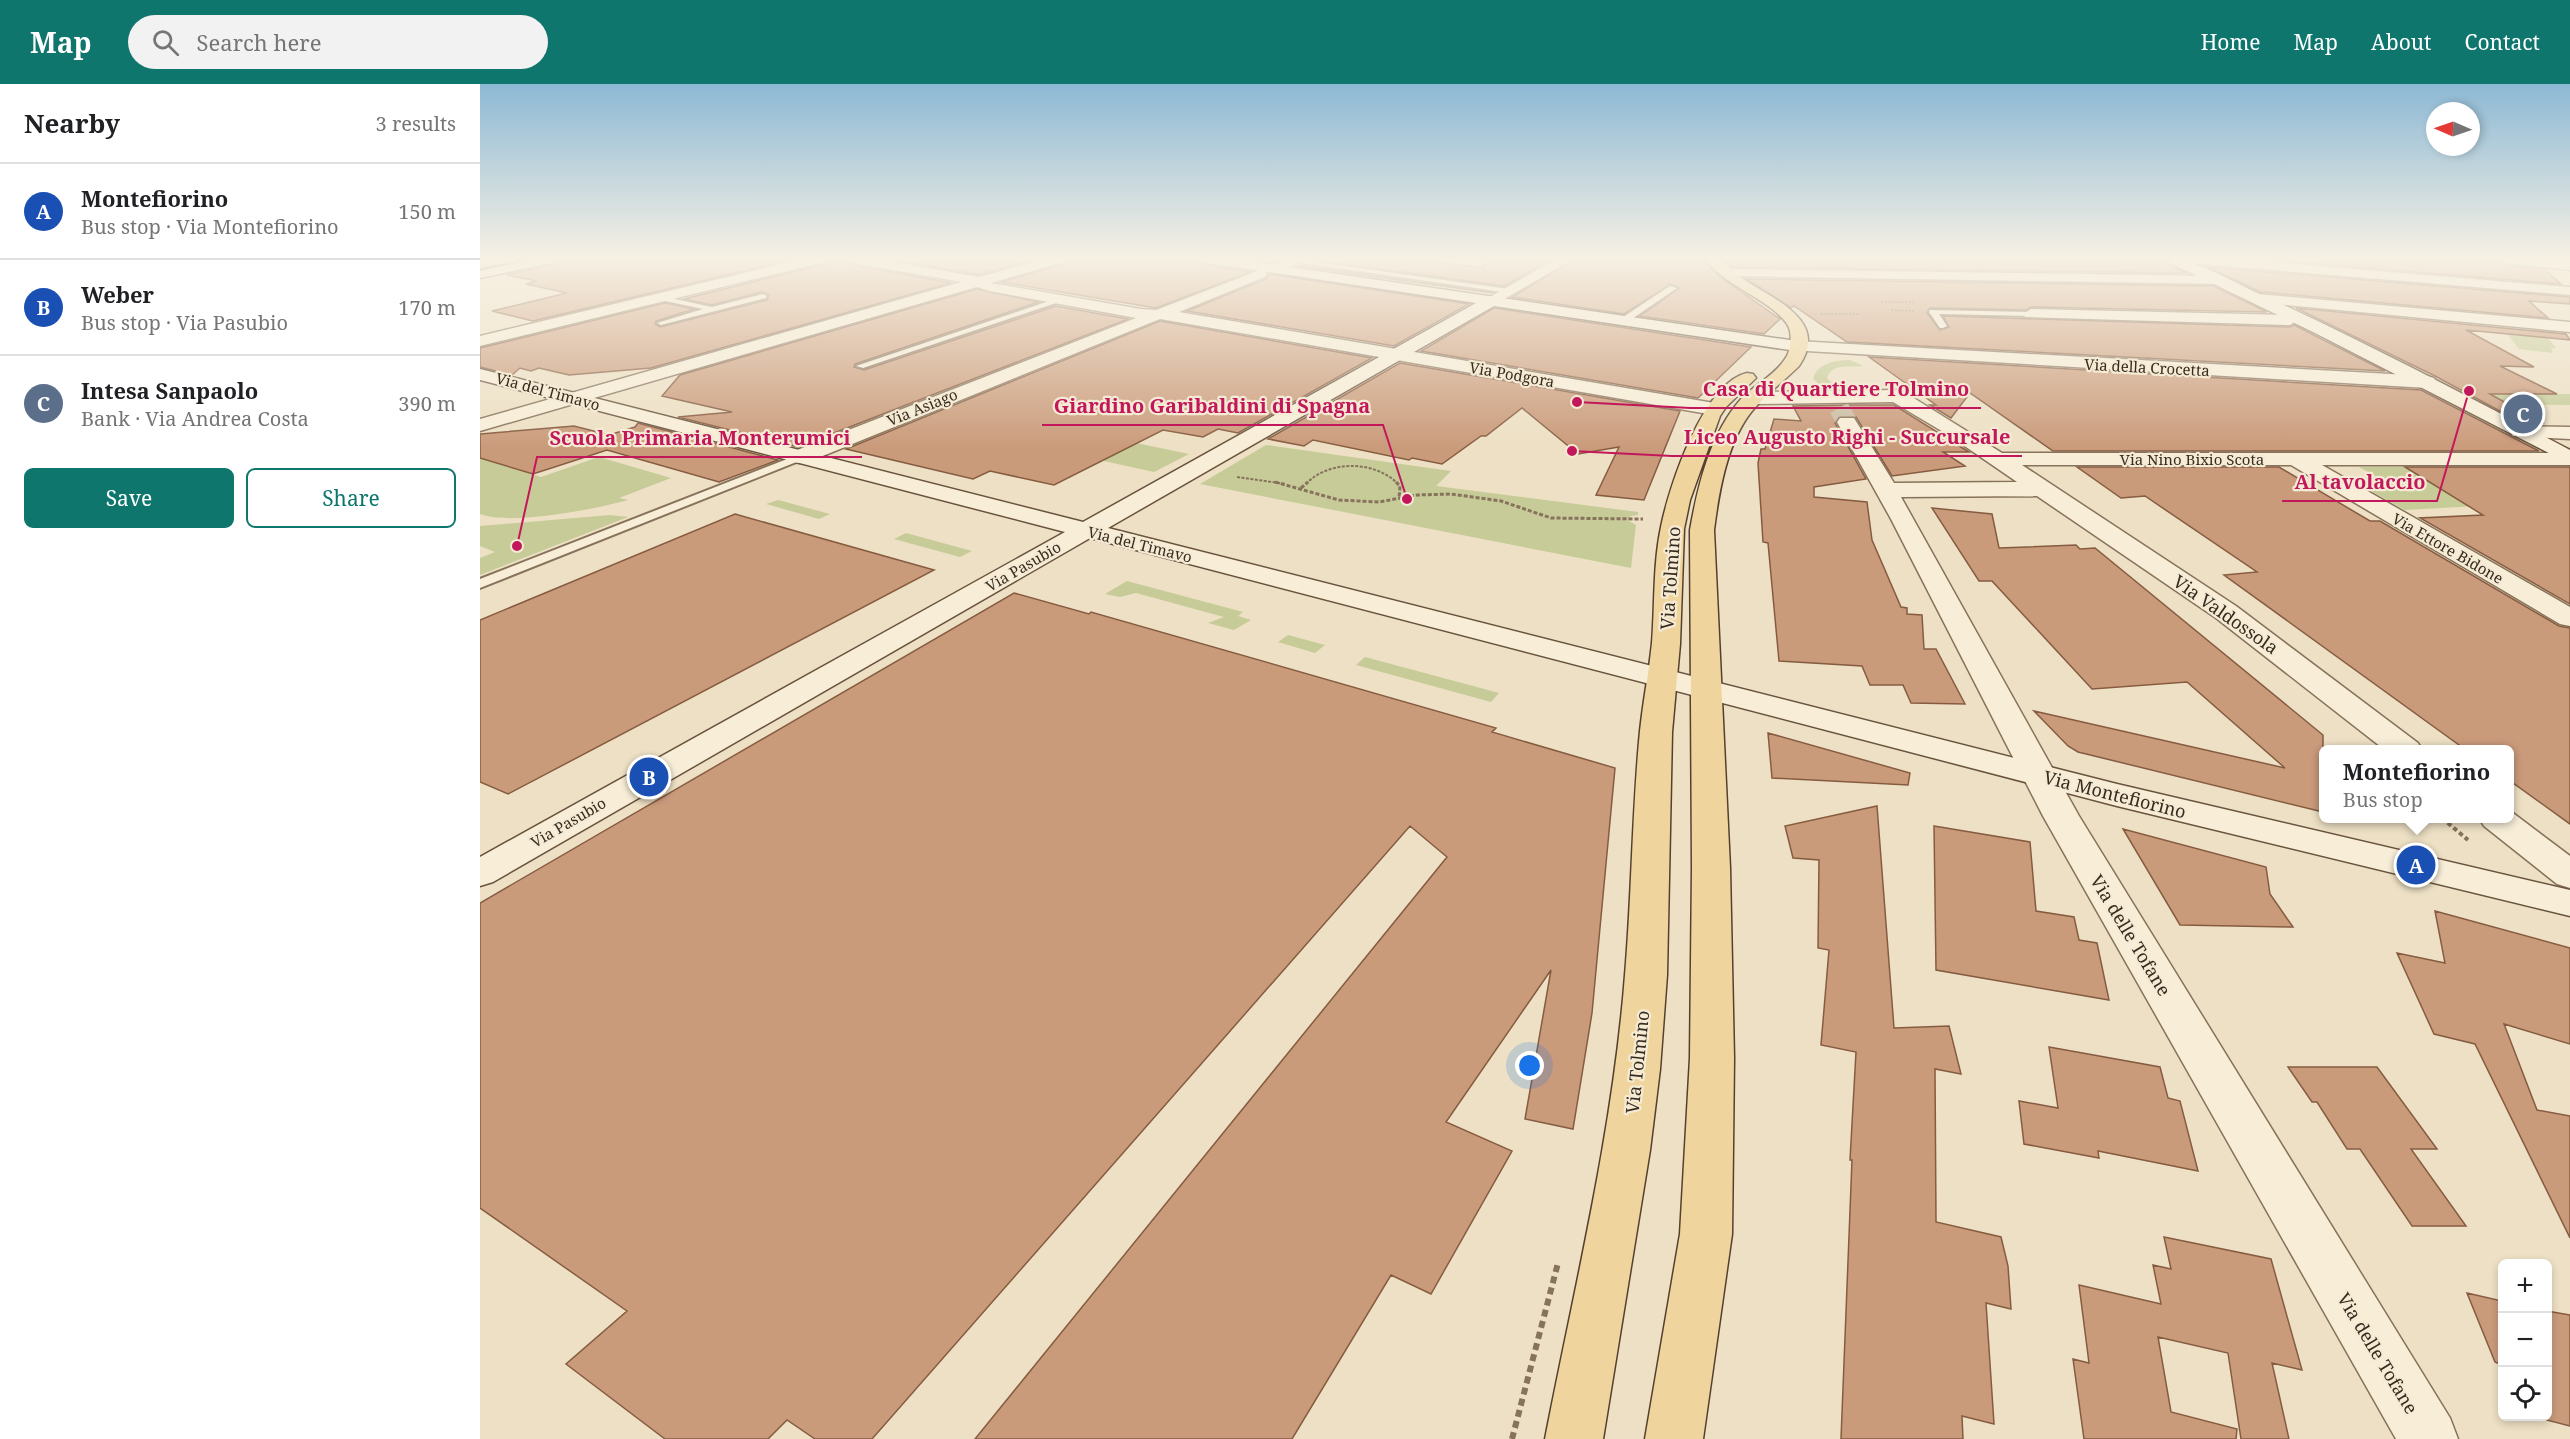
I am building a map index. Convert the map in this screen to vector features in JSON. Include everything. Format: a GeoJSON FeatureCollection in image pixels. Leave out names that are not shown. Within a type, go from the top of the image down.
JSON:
{"type":"FeatureCollection","features":[{"type":"Feature","properties":{"kind":"main road"},"geometry":{"type":"LineString","coordinates":[[1794,322],[1799,332],[1796,346]]}},
{"type":"Feature","properties":{"kind":"main road","name":"Via Tolmino"},"geometry":{"type":"LineString","coordinates":[[1574,1439],[1626,1150],[1638,1069],[1646,975],[1656,732],[1666,644],[1673,521],[1701,437],[1714,409],[1764,363],[1796,346],[1796,358],[1744,407],[1731,428],[1703,520],[1701,578],[1706,689],[1713,1016],[1706,1234],[1674,1439]]}},
{"type":"Feature","properties":{"kind":"street"},"geometry":{"type":"LineString","coordinates":[[480,341],[556,322]]}},
{"type":"Feature","properties":{"kind":"street"},"geometry":{"type":"LineString","coordinates":[[480,425],[838,322]]}},
{"type":"Feature","properties":{"kind":"street","name":"Via Asiago"},"geometry":{"type":"LineString","coordinates":[[801,457],[1137,322]]}},
{"type":"Feature","properties":{"kind":"street","name":"Via Podgora"},"geometry":{"type":"LineString","coordinates":[[1206,322],[1714,409]]}},
{"type":"Feature","properties":{"kind":"street","name":"Via Pasubio"},"geometry":{"type":"LineString","coordinates":[[480,873],[1453,322]]}},
{"type":"Feature","properties":{"kind":"street","name":"Via della Crocetta"},"geometry":{"type":"LineString","coordinates":[[1632,322],[1796,346],[2427,382]]}},
{"type":"Feature","properties":{"kind":"street"},"geometry":{"type":"LineString","coordinates":[[2038,322],[2045,331]]}},
{"type":"Feature","properties":{"kind":"street"},"geometry":{"type":"LineString","coordinates":[[2306,322],[2427,382],[2570,459]]}},
{"type":"Feature","properties":{"kind":"street"},"geometry":{"type":"LineString","coordinates":[[2517,322],[2570,327]]}},
{"type":"Feature","properties":{"kind":"street"},"geometry":{"type":"LineString","coordinates":[[2060,347],[2074,363]]}},
{"type":"Feature","properties":{"kind":"street","name":"Via del Timavo"},"geometry":{"type":"LineString","coordinates":[[480,374],[1661,677]]}},
{"type":"Feature","properties":{"kind":"street","name":"Via Valdossola"},"geometry":{"type":"LineString","coordinates":[[1781,374],[1791,384],[1839,409]]}},
{"type":"Feature","properties":{"kind":"street","name":"Via Valdossola"},"geometry":{"type":"LineString","coordinates":[[1754,398],[1839,409],[1896,396],[2226,612],[2399,745]]}},
{"type":"Feature","properties":{"kind":"street","name":"Via delle Tofane"},"geometry":{"type":"LineString","coordinates":[[1839,409],[1888,490],[2037,775],[2429,1439]]}},
{"type":"Feature","properties":{"kind":"street"},"geometry":{"type":"LineString","coordinates":[[2520,432],[2570,432]]}},
{"type":"Feature","properties":{"kind":"street","name":"Via Nino Bixio Scota"},"geometry":{"type":"LineString","coordinates":[[1995,459],[2570,459]]}},
{"type":"Feature","properties":{"kind":"street","name":"Via Ettore Bidone"},"geometry":{"type":"LineString","coordinates":[[2295,459],[2570,618]]}},
{"type":"Feature","properties":{"kind":"street"},"geometry":{"type":"LineString","coordinates":[[1888,490],[2039,489]]}},
{"type":"Feature","properties":{"kind":"street","name":"Via Montefiorino"},"geometry":{"type":"LineString","coordinates":[[1661,677],[2037,775],[2570,903]]}},
{"type":"Feature","properties":{"kind":"street"},"geometry":{"type":"LineString","coordinates":[[2501,823],[2570,875]]}},
{"type":"Feature","properties":{"kind":"lane","name":"Via Podgora"},"geometry":{"type":"LineString","coordinates":[[860,366],[993,322]]}},
{"type":"Feature","properties":{"kind":"lane"},"geometry":{"type":"LineString","coordinates":[[1940,322],[1943,326]]}},
{"type":"Feature","properties":{"kind":"lane","name":"Via Asiago"},"geometry":{"type":"LineString","coordinates":[[480,584],[801,457]]}},
{"type":"Feature","properties":{"kind":"path"},"geometry":{"type":"LineString","coordinates":[[1300,488],[1309,483],[1314,475],[1326,469],[1360,468],[1381,472],[1394,478],[1400,486],[1399,498]]}},
{"type":"Feature","properties":{"kind":"path"},"geometry":{"type":"LineString","coordinates":[[1227,476],[1281,483],[1339,500],[1379,502],[1427,494],[1451,494],[1501,501],[1551,518],[1649,519]]}},
{"type":"Feature","properties":{"kind":"path"},"geometry":{"type":"LineString","coordinates":[[1512,1439],[1560,1259]]}},
{"type":"Feature","properties":{"kind":"green space"},"geometry":{"type":"Polygon","coordinates":[[[2533,329],[2552,331],[2557,335],[2546,336],[2556,348],[2551,348],[2553,353],[2519,349],[2508,335],[2541,337],[2533,329]]]}},
{"type":"Feature","properties":{"kind":"green space"},"geometry":{"type":"Polygon","coordinates":[[[1850,360],[1863,366],[1833,370],[1827,378],[1834,385],[1819,384],[1813,379],[1818,369],[1823,366],[1850,360]]]}},
{"type":"Feature","properties":{"kind":"green space"},"geometry":{"type":"Polygon","coordinates":[[[2466,394],[2570,394],[2570,405],[2488,404],[2466,394]]]}},
{"type":"Feature","properties":{"kind":"green space"},"geometry":{"type":"Polygon","coordinates":[[[1093,434],[1189,454],[1154,472],[1058,451],[1093,434]]]}},
{"type":"Feature","properties":{"kind":"green space"},"geometry":{"type":"Polygon","coordinates":[[[1266,445],[1451,471],[1436,486],[1638,512],[1638,515],[1630,516],[1629,521],[1636,525],[1631,568],[1200,484],[1266,445]]]}},
{"type":"Feature","properties":{"kind":"green space"},"geometry":{"type":"Polygon","coordinates":[[[599,457],[671,478],[619,498],[628,500],[596,508],[532,517],[511,518],[480,514],[480,458],[541,477],[599,457]]]}},
{"type":"Feature","properties":{"kind":"green space"},"geometry":{"type":"Polygon","coordinates":[[[2359,467],[2405,467],[2436,486],[2463,486],[2495,505],[2405,510],[2348,478],[2377,477],[2359,467]]]}},
{"type":"Feature","properties":{"kind":"green space"},"geometry":{"type":"Polygon","coordinates":[[[778,500],[830,514],[819,519],[766,504],[778,500]]]}},
{"type":"Feature","properties":{"kind":"green space"},"geometry":{"type":"Polygon","coordinates":[[[610,515],[628,517],[480,575],[480,558],[495,552],[480,546],[480,526],[610,515]]]}},
{"type":"Feature","properties":{"kind":"green space"},"geometry":{"type":"Polygon","coordinates":[[[906,533],[972,551],[960,557],[894,539],[906,533]]]}},
{"type":"Feature","properties":{"kind":"green space"},"geometry":{"type":"Polygon","coordinates":[[[1127,581],[1243,612],[1238,616],[1251,620],[1234,630],[1208,623],[1224,617],[1136,593],[1120,597],[1105,594],[1127,581]]]}},
{"type":"Feature","properties":{"kind":"green space"},"geometry":{"type":"Polygon","coordinates":[[[1288,635],[1325,645],[1315,653],[1278,642],[1288,635]]]}},
{"type":"Feature","properties":{"kind":"green space"},"geometry":{"type":"Polygon","coordinates":[[[1365,657],[1499,693],[1491,702],[1356,665],[1365,657]]]}},
{"type":"Feature","properties":{"kind":"building"},"geometry":{"type":"Polygon","coordinates":[[[586,322],[656,322],[660,327],[679,322],[813,322],[651,368],[569,375],[539,368],[531,371],[520,368],[512,375],[480,367],[480,348],[586,322]]]}},
{"type":"Feature","properties":{"kind":"building"},"geometry":{"type":"Polygon","coordinates":[[[862,322],[978,322],[855,364],[854,367],[864,370],[1007,322],[1120,322],[798,447],[678,417],[732,412],[662,396],[680,375],[862,322]]]}},
{"type":"Feature","properties":{"kind":"building"},"geometry":{"type":"Polygon","coordinates":[[[1157,322],[1372,358],[1238,433],[1218,429],[1203,437],[1163,430],[1054,485],[990,471],[973,479],[846,449],[1157,322]]]}},
{"type":"Feature","properties":{"kind":"building"},"geometry":{"type":"Polygon","coordinates":[[[1253,322],[1436,322],[1394,346],[1253,322]]]}},
{"type":"Feature","properties":{"kind":"building"},"geometry":{"type":"Polygon","coordinates":[[[1470,322],[1588,322],[1751,347],[1698,398],[1421,351],[1470,322]]]}},
{"type":"Feature","properties":{"kind":"building"},"geometry":{"type":"Polygon","coordinates":[[[1683,322],[1777,322],[1764,334],[1683,322]]]}},
{"type":"Feature","properties":{"kind":"building"},"geometry":{"type":"Polygon","coordinates":[[[1818,322],[1934,322],[1940,330],[1949,327],[1946,322],[2140,322],[2290,327],[2294,325],[2385,371],[1847,342],[1818,322]]]}},
{"type":"Feature","properties":{"kind":"building"},"geometry":{"type":"Polygon","coordinates":[[[2325,322],[2444,322],[2566,334],[2570,340],[2466,330],[2534,367],[2500,366],[2557,394],[2490,394],[2542,423],[2522,423],[2435,376],[2325,322]]]}},
{"type":"Feature","properties":{"kind":"building"},"geometry":{"type":"Polygon","coordinates":[[[1869,357],[2421,390],[2539,451],[2053,451],[1970,393],[1951,418],[1930,405],[1936,405],[1869,357]]]}},
{"type":"Feature","properties":{"kind":"building"},"geometry":{"type":"Polygon","coordinates":[[[1400,363],[1680,411],[1644,500],[1596,495],[1619,447],[1578,454],[1522,408],[1486,436],[1481,436],[1442,464],[1412,458],[1409,460],[1313,440],[1304,446],[1268,439],[1400,363]]]}},
{"type":"Feature","properties":{"kind":"building"},"geometry":{"type":"Polygon","coordinates":[[[1894,405],[1969,452],[1943,452],[1965,466],[1892,476],[1856,417],[1840,416],[1835,423],[1866,479],[1814,487],[1814,497],[1867,502],[1872,540],[1901,607],[1907,608],[1907,614],[1922,615],[1924,649],[1936,649],[1965,704],[1911,703],[1903,685],[1870,685],[1862,666],[1779,661],[1768,543],[1763,542],[1758,463],[1761,449],[1765,449],[1774,419],[1801,421],[1793,406],[1894,405]]]}},
{"type":"Feature","properties":{"kind":"building"},"geometry":{"type":"Polygon","coordinates":[[[638,423],[778,460],[719,482],[607,450],[533,474],[480,458],[480,434],[574,426],[609,435],[635,427],[638,423]]]}},
{"type":"Feature","properties":{"kind":"building"},"geometry":{"type":"Polygon","coordinates":[[[2077,467],[2279,467],[2370,521],[2380,521],[2559,626],[2570,628],[2570,824],[2514,784],[2514,745],[2459,745],[2224,575],[2257,572],[2145,496],[2121,498],[2077,467]]]}},
{"type":"Feature","properties":{"kind":"building"},"geometry":{"type":"Polygon","coordinates":[[[2405,467],[2570,467],[2570,604],[2420,518],[2483,515],[2405,467]]]}},
{"type":"Feature","properties":{"kind":"building"},"geometry":{"type":"Polygon","coordinates":[[[1932,508],[1992,514],[1999,548],[2076,545],[2080,549],[2095,548],[2323,735],[2323,745],[2319,745],[2319,811],[2078,752],[2068,746],[2034,711],[2285,768],[2187,682],[2092,689],[1992,581],[1979,581],[1932,508]]]}},
{"type":"Feature","properties":{"kind":"building"},"geometry":{"type":"Polygon","coordinates":[[[735,514],[934,570],[508,794],[480,782],[480,620],[735,514]]]}},
{"type":"Feature","properties":{"kind":"building"},"geometry":{"type":"Polygon","coordinates":[[[1014,593],[1089,614],[1091,612],[1496,728],[1492,732],[1615,768],[1592,1013],[1573,1129],[1525,1119],[1551,970],[1446,1122],[1512,1151],[1431,1294],[1391,1275],[1292,1439],[975,1439],[1447,857],[1410,826],[872,1439],[815,1439],[787,1420],[768,1439],[665,1439],[566,1364],[627,1311],[480,1208],[480,903],[1014,593]]]}},
{"type":"Feature","properties":{"kind":"building"},"geometry":{"type":"Polygon","coordinates":[[[1768,733],[1910,773],[1908,785],[1772,778],[1768,733]]]}},
{"type":"Feature","properties":{"kind":"building"},"geometry":{"type":"Polygon","coordinates":[[[1877,806],[1894,1028],[1949,1026],[1961,1074],[1935,1069],[1936,1222],[2001,1237],[2008,1266],[2011,1309],[1986,1303],[1994,1424],[1962,1416],[1963,1439],[1841,1439],[1852,1160],[1850,1160],[1856,1052],[1821,1045],[1829,950],[1818,948],[1819,860],[1793,858],[1785,826],[1877,806]]]}},
{"type":"Feature","properties":{"kind":"building"},"geometry":{"type":"Polygon","coordinates":[[[1934,826],[2030,842],[2036,911],[2074,917],[2079,940],[2097,943],[2109,1000],[1936,970],[1934,826]]]}},
{"type":"Feature","properties":{"kind":"building"},"geometry":{"type":"Polygon","coordinates":[[[2123,829],[2266,867],[2270,894],[2293,927],[2180,925],[2123,829]]]}},
{"type":"Feature","properties":{"kind":"building"},"geometry":{"type":"Polygon","coordinates":[[[2435,911],[2570,948],[2570,1044],[2504,1024],[2537,1110],[2570,1116],[2570,1238],[2475,1044],[2434,1034],[2397,953],[2445,963],[2435,911]]]}},
{"type":"Feature","properties":{"kind":"building"},"geometry":{"type":"Polygon","coordinates":[[[2049,1047],[2160,1067],[2168,1098],[2180,1101],[2198,1171],[2098,1151],[2099,1158],[2024,1144],[2019,1101],[2058,1108],[2049,1047]]]}},
{"type":"Feature","properties":{"kind":"building"},"geometry":{"type":"Polygon","coordinates":[[[2288,1067],[2377,1067],[2437,1149],[2411,1149],[2466,1226],[2412,1226],[2360,1149],[2347,1149],[2317,1102],[2312,1102],[2288,1067]]]}},
{"type":"Feature","properties":{"kind":"building"},"geometry":{"type":"Polygon","coordinates":[[[2164,1237],[2271,1259],[2302,1370],[2272,1363],[2289,1439],[2241,1439],[2228,1353],[2158,1337],[2171,1412],[2237,1429],[2236,1439],[2084,1439],[2073,1359],[2089,1363],[2079,1285],[2161,1304],[2153,1265],[2171,1269],[2164,1237]]]}},
{"type":"Feature","properties":{"kind":"building"},"geometry":{"type":"Polygon","coordinates":[[[2467,1293],[2498,1300],[2498,1363],[2495,1362],[2467,1293]]]}},
{"type":"Feature","properties":{"kind":"building"},"geometry":{"type":"Polygon","coordinates":[[[2552,1312],[2570,1315],[2570,1426],[2550,1421],[2552,1312]]]}},
{"type":"Feature","properties":{"kind":"tunnel"},"geometry":{"type":"LineString","coordinates":[[1839,408],[1847,422]]}},
{"type":"Feature","properties":{"kind":"place","name":"Al tavolaccio"},"geometry":{"type":"Point","coordinates":[2469,391]}},
{"type":"Feature","properties":{"kind":"place","name":"Casa di Quartiere Tolmino"},"geometry":{"type":"Point","coordinates":[1577,402]}},
{"type":"Feature","properties":{"kind":"place","name":"Intesa Sanpaolo"},"geometry":{"type":"Point","coordinates":[2523,414]}},
{"type":"Feature","properties":{"kind":"place","name":"Liceo Augusto Righi - Succursale"},"geometry":{"type":"Point","coordinates":[1572,451]}},
{"type":"Feature","properties":{"kind":"place","name":"Giardino Garibaldini di Spagna"},"geometry":{"type":"Point","coordinates":[1407,499]}},
{"type":"Feature","properties":{"kind":"place","name":"Scuola Primaria Monterumici"},"geometry":{"type":"Point","coordinates":[517,546]}},
{"type":"Feature","properties":{"kind":"place","name":"Weber"},"geometry":{"type":"Point","coordinates":[649,777]}},
{"type":"Feature","properties":{"kind":"place","name":"Montefiorino"},"geometry":{"type":"Point","coordinates":[2416,865]}}]}
